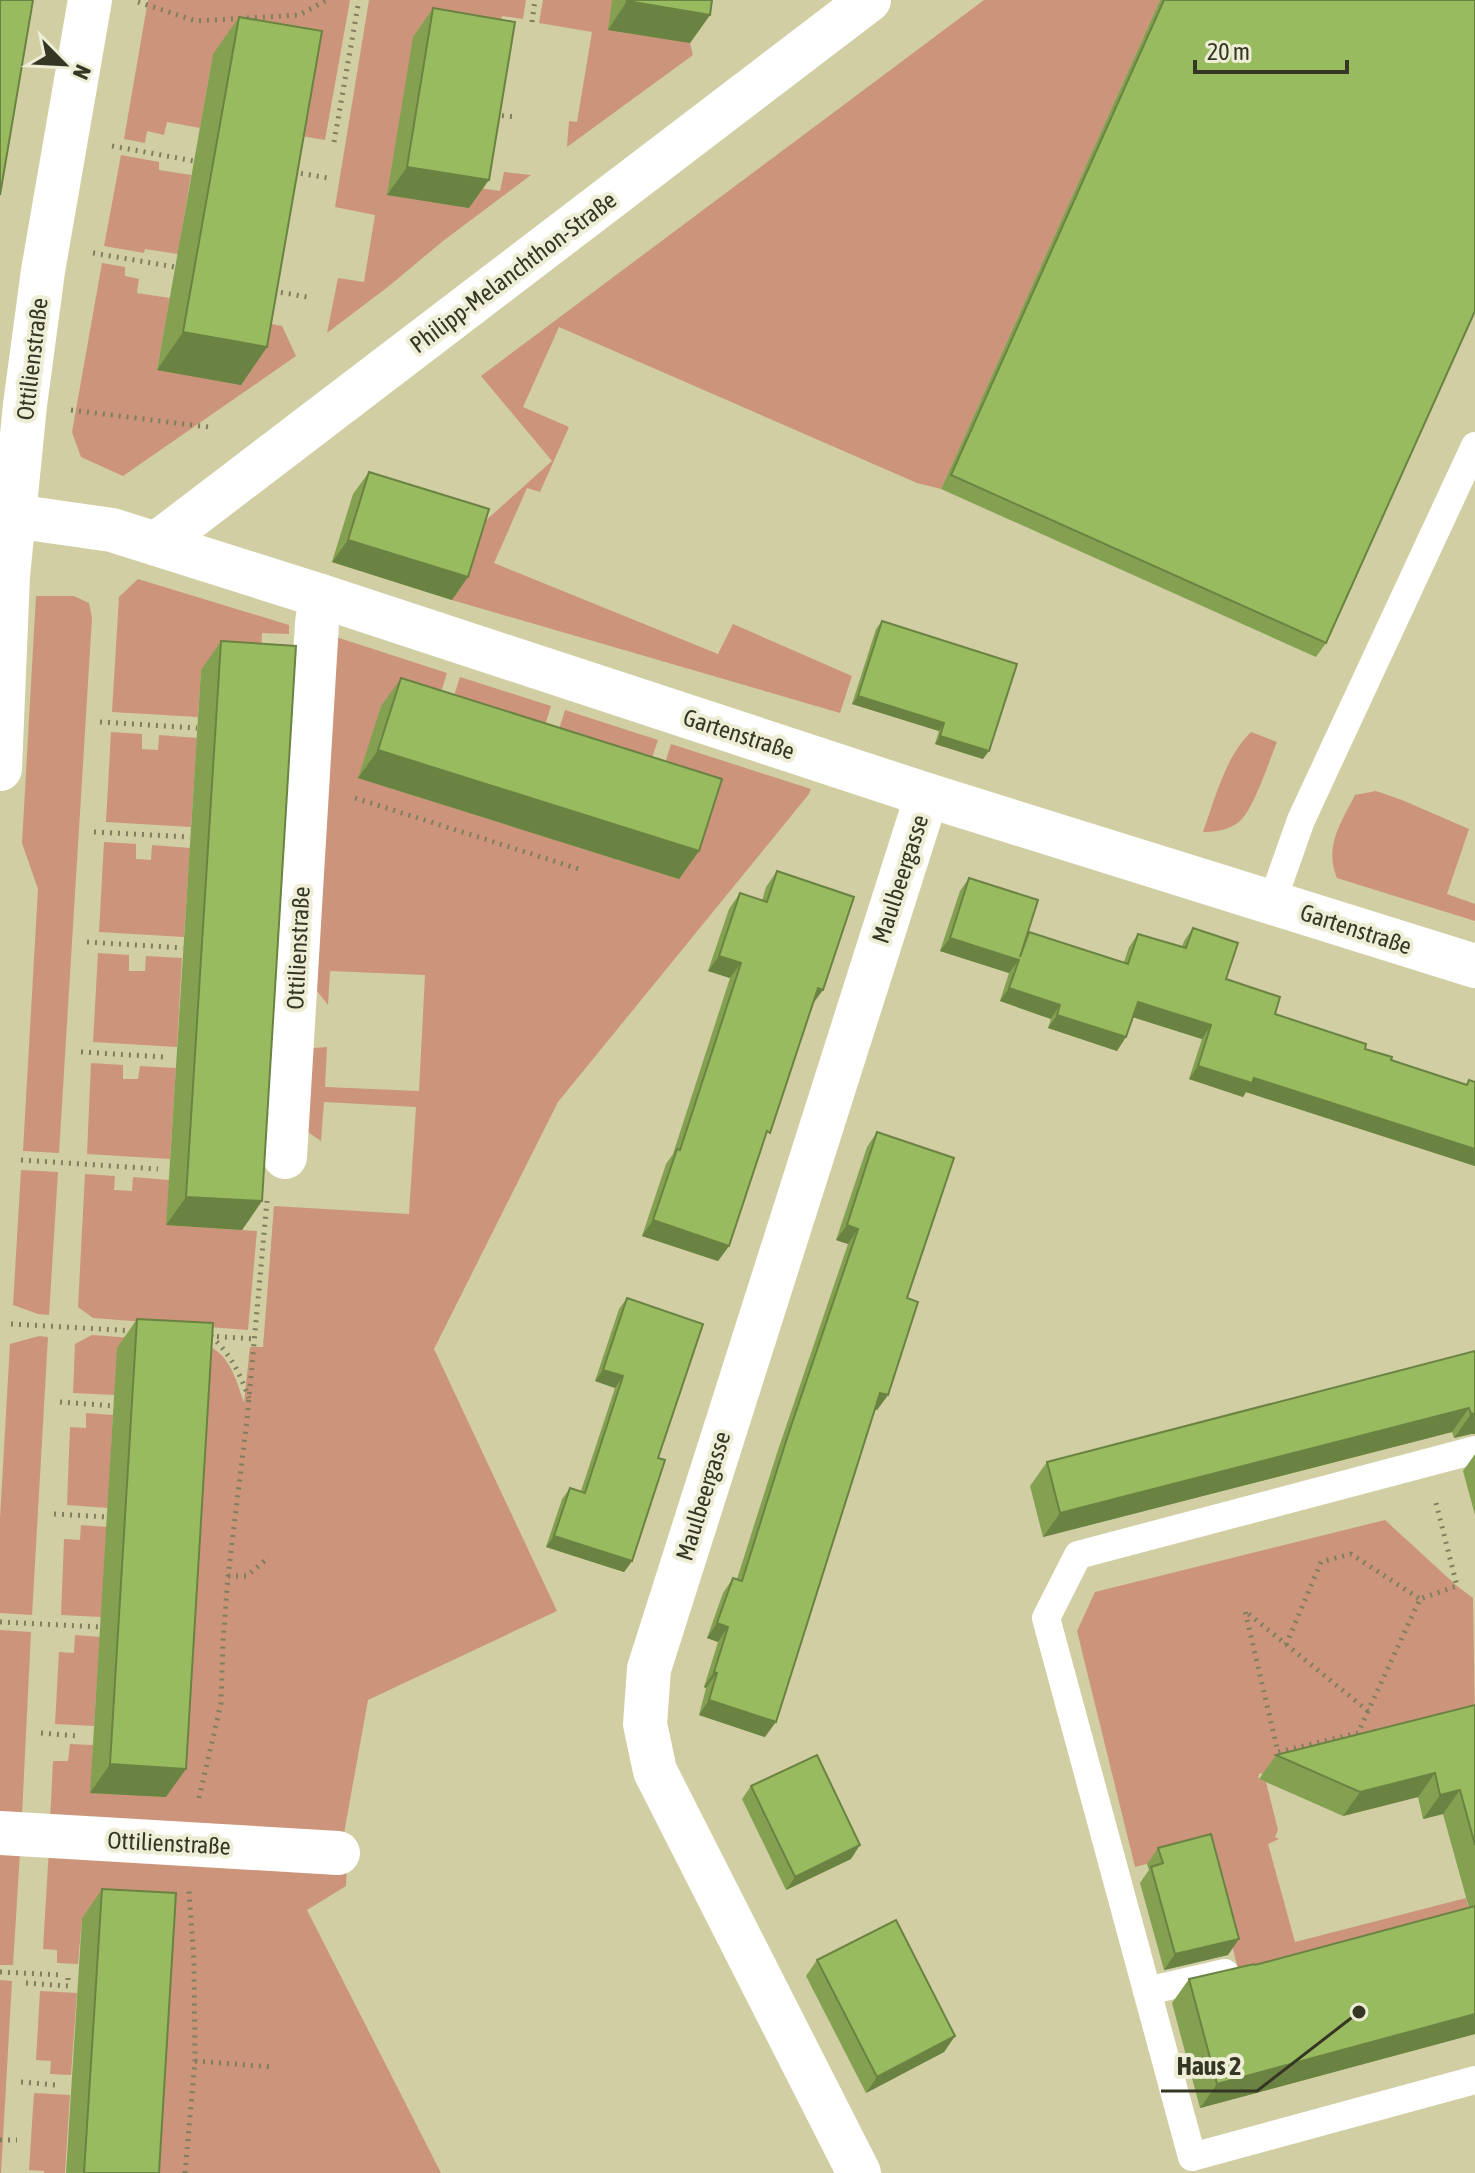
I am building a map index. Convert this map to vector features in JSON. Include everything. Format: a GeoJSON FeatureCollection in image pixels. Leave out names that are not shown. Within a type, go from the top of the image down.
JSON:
{"type":"FeatureCollection","features":[{"type":"Feature","properties":{"kind":"street","name":"Ottilienstraße"},"geometry":{"type":"LineString","coordinates":[[0,769],[8,576],[7,515],[43,271],[90,0]]}},
{"type":"Feature","properties":{"kind":"street","name":"Philipp-Melanchthon-Straße"},"geometry":{"type":"LineString","coordinates":[[156,544],[869,0]]}},
{"type":"Feature","properties":{"kind":"street","name":"Gartenstraße"},"geometry":{"type":"LineString","coordinates":[[7,515],[112,530],[927,795],[1475,966]]}},
{"type":"Feature","properties":{"kind":"street","name":"Ottilienstraße"},"geometry":{"type":"LineString","coordinates":[[285,1157],[321,596]]}},
{"type":"Feature","properties":{"kind":"street","name":"Maulbeergasse"},"geometry":{"type":"LineString","coordinates":[[859,2173],[655,1771],[645,1724],[649,1669],[927,795]]}},
{"type":"Feature","properties":{"kind":"street","name":"Ottilienstraße"},"geometry":{"type":"LineString","coordinates":[[0,1833],[338,1853]]}},
{"type":"Feature","properties":{"kind":"lane"},"geometry":{"type":"LineString","coordinates":[[1272,902],[1301,820],[1475,446]]}},
{"type":"Feature","properties":{"kind":"lane"},"geometry":{"type":"LineString","coordinates":[[1475,1450],[1078,1555],[1046,1618],[1192,2157],[1475,2080]]}},
{"type":"Feature","properties":{"kind":"lane"},"geometry":{"type":"LineString","coordinates":[[1147,1991],[1238,1970]]}},
{"type":"Feature","properties":{"kind":"path"},"geometry":{"type":"LineString","coordinates":[[137,2],[196,21],[299,15],[327,0]]}},
{"type":"Feature","properties":{"kind":"path"},"geometry":{"type":"LineString","coordinates":[[334,142],[359,0]]}},
{"type":"Feature","properties":{"kind":"path"},"geometry":{"type":"LineString","coordinates":[[532,22],[535,0]]}},
{"type":"Feature","properties":{"kind":"path"},"geometry":{"type":"LineString","coordinates":[[484,114],[517,117]]}},
{"type":"Feature","properties":{"kind":"path"},"geometry":{"type":"LineString","coordinates":[[111,146],[194,161]]}},
{"type":"Feature","properties":{"kind":"path"},"geometry":{"type":"LineString","coordinates":[[291,172],[328,178]]}},
{"type":"Feature","properties":{"kind":"path"},"geometry":{"type":"LineString","coordinates":[[92,252],[175,267]]}},
{"type":"Feature","properties":{"kind":"path"},"geometry":{"type":"LineString","coordinates":[[270,291],[307,297]]}},
{"type":"Feature","properties":{"kind":"path"},"geometry":{"type":"LineString","coordinates":[[61,409],[209,427]]}},
{"type":"Feature","properties":{"kind":"path"},"geometry":{"type":"LineString","coordinates":[[100,722],[197,728]]}},
{"type":"Feature","properties":{"kind":"path"},"geometry":{"type":"LineString","coordinates":[[308,783],[582,870]]}},
{"type":"Feature","properties":{"kind":"path"},"geometry":{"type":"LineString","coordinates":[[94,832],[190,837]]}},
{"type":"Feature","properties":{"kind":"path"},"geometry":{"type":"LineString","coordinates":[[87,942],[183,948]]}},
{"type":"Feature","properties":{"kind":"path"},"geometry":{"type":"LineString","coordinates":[[81,1052],[164,1057]]}},
{"type":"Feature","properties":{"kind":"path"},"geometry":{"type":"LineString","coordinates":[[21,1160],[158,1169]]}},
{"type":"Feature","properties":{"kind":"path"},"geometry":{"type":"LineString","coordinates":[[185,2173],[195,2061],[194,1961],[186,1860],[221,1703],[228,1576],[256,1339],[264,1234]]}},
{"type":"Feature","properties":{"kind":"path"},"geometry":{"type":"LineString","coordinates":[[11,1324],[138,1331]]}},
{"type":"Feature","properties":{"kind":"path"},"geometry":{"type":"LineString","coordinates":[[196,1335],[256,1339]]}},
{"type":"Feature","properties":{"kind":"path"},"geometry":{"type":"LineString","coordinates":[[211,1336],[237,1368],[249,1399]]}},
{"type":"Feature","properties":{"kind":"path"},"geometry":{"type":"LineString","coordinates":[[60,1402],[114,1406]]}},
{"type":"Feature","properties":{"kind":"path"},"geometry":{"type":"LineString","coordinates":[[1361,1743],[1358,1733],[1420,1599],[1457,1586],[1425,1464]]}},
{"type":"Feature","properties":{"kind":"path"},"geometry":{"type":"LineString","coordinates":[[54,1514],[107,1517]]}},
{"type":"Feature","properties":{"kind":"path"},"geometry":{"type":"LineString","coordinates":[[1286,1645],[1321,1562],[1351,1554],[1420,1599]]}},
{"type":"Feature","properties":{"kind":"path"},"geometry":{"type":"LineString","coordinates":[[228,1576],[247,1576],[269,1557]]}},
{"type":"Feature","properties":{"kind":"path"},"geometry":{"type":"LineString","coordinates":[[1358,1733],[1278,1752],[1245,1611],[1368,1711]]}},
{"type":"Feature","properties":{"kind":"path"},"geometry":{"type":"LineString","coordinates":[[0,1622],[101,1627]]}},
{"type":"Feature","properties":{"kind":"path"},"geometry":{"type":"LineString","coordinates":[[41,1733],[78,1736]]}},
{"type":"Feature","properties":{"kind":"path"},"geometry":{"type":"LineString","coordinates":[[0,1972],[66,1975],[68,1986],[26,1983]]}},
{"type":"Feature","properties":{"kind":"path"},"geometry":{"type":"LineString","coordinates":[[195,2061],[273,2067]]}},
{"type":"Feature","properties":{"kind":"path"},"geometry":{"type":"LineString","coordinates":[[21,2082],[56,2085]]}},
{"type":"Feature","properties":{"kind":"path"},"geometry":{"type":"LineString","coordinates":[[0,2140],[17,2140]]}},
{"type":"Feature","properties":{"kind":"shaded area"},"geometry":{"type":"Polygon","coordinates":[[[148,0],[350,0],[325,140],[284,133],[213,54],[200,128],[167,122],[164,135],[147,131],[145,143],[124,139],[148,0]]]}},
{"type":"Feature","properties":{"kind":"shaded area"},"geometry":{"type":"Polygon","coordinates":[[[369,0],[526,0],[523,19],[502,16],[473,187],[500,191],[504,172],[531,175],[327,333],[338,278],[364,282],[375,215],[335,207],[369,0]]]}},
{"type":"Feature","properties":{"kind":"shaded area"},"geometry":{"type":"Polygon","coordinates":[[[543,0],[612,0],[690,43],[693,55],[567,147],[569,121],[577,122],[592,32],[539,23],[543,0]]]}},
{"type":"Feature","properties":{"kind":"shaded area"},"geometry":{"type":"Polygon","coordinates":[[[984,0],[1160,0],[941,489],[917,483],[559,327],[523,407],[569,427],[540,492],[527,488],[494,563],[718,654],[733,624],[852,676],[840,713],[452,600],[474,531],[552,461],[481,376],[984,0]]]}},
{"type":"Feature","properties":{"kind":"shaded area"},"geometry":{"type":"Polygon","coordinates":[[[121,155],[159,162],[159,170],[191,175],[178,254],[145,249],[144,253],[104,246],[121,155]]]}},
{"type":"Feature","properties":{"kind":"shaded area"},"geometry":{"type":"Polygon","coordinates":[[[102,263],[125,267],[125,276],[139,279],[137,293],[170,298],[157,370],[252,320],[282,326],[296,356],[123,476],[81,457],[72,432],[102,263]]]}},
{"type":"Feature","properties":{"kind":"shaded area"},"geometry":{"type":"Polygon","coordinates":[[[138,579],[289,625],[289,634],[262,633],[260,673],[201,670],[198,717],[112,712],[119,597],[138,579]]]}},
{"type":"Feature","properties":{"kind":"shaded area"},"geometry":{"type":"Polygon","coordinates":[[[36,596],[74,596],[89,603],[92,618],[59,1153],[23,1151],[38,889],[22,843],[36,596]]]}},
{"type":"Feature","properties":{"kind":"shaded area"},"geometry":{"type":"Polygon","coordinates":[[[327,634],[447,673],[437,705],[381,707],[359,778],[679,879],[656,793],[671,744],[811,789],[558,1102],[434,1349],[557,1611],[368,1700],[343,1839],[50,1822],[53,1761],[68,1761],[70,1744],[93,1745],[91,1793],[118,1348],[115,1395],[73,1393],[75,1344],[92,1335],[202,1343],[225,1360],[244,1402],[250,1347],[263,1347],[274,1206],[409,1214],[416,1107],[324,1102],[321,1141],[302,1128],[313,1048],[327,1047],[325,1087],[419,1091],[425,975],[330,971],[328,1005],[310,982],[327,634]]]}},
{"type":"Feature","properties":{"kind":"shaded area"},"geometry":{"type":"Polygon","coordinates":[[[460,677],[551,706],[542,735],[444,727],[460,677]]]}},
{"type":"Feature","properties":{"kind":"shaded area"},"geometry":{"type":"Polygon","coordinates":[[[565,710],[658,740],[649,767],[550,759],[565,710]]]}},
{"type":"Feature","properties":{"kind":"shaded area"},"geometry":{"type":"Polygon","coordinates":[[[111,732],[142,734],[142,749],[158,750],[159,735],[197,738],[191,827],[106,822],[111,732]]]}},
{"type":"Feature","properties":{"kind":"shaded area"},"geometry":{"type":"Polygon","coordinates":[[[1251,732],[1277,742],[1256,796],[1239,822],[1222,830],[1203,832],[1228,766],[1251,732]]]}},
{"type":"Feature","properties":{"kind":"shaded area"},"geometry":{"type":"Polygon","coordinates":[[[1376,791],[1469,829],[1447,894],[1475,904],[1475,921],[1337,878],[1332,855],[1340,825],[1355,795],[1376,791]]]}},
{"type":"Feature","properties":{"kind":"shaded area"},"geometry":{"type":"Polygon","coordinates":[[[104,842],[136,844],[136,859],[151,860],[152,845],[190,848],[184,937],[99,932],[104,842]]]}},
{"type":"Feature","properties":{"kind":"shaded area"},"geometry":{"type":"Polygon","coordinates":[[[98,953],[129,955],[129,971],[145,971],[146,956],[182,958],[177,1047],[93,1042],[98,953]]]}},
{"type":"Feature","properties":{"kind":"shaded area"},"geometry":{"type":"Polygon","coordinates":[[[91,1063],[123,1065],[123,1079],[138,1079],[140,1066],[176,1068],[170,1159],[87,1154],[91,1063]]]}},
{"type":"Feature","properties":{"kind":"shaded area"},"geometry":{"type":"Polygon","coordinates":[[[21,1170],[58,1172],[49,1315],[13,1305],[21,1170]]]}},
{"type":"Feature","properties":{"kind":"shaded area"},"geometry":{"type":"Polygon","coordinates":[[[85,1174],[115,1176],[114,1190],[132,1191],[133,1177],[169,1180],[167,1225],[257,1231],[248,1330],[93,1318],[78,1307],[85,1174]]]}},
{"type":"Feature","properties":{"kind":"shaded area"},"geometry":{"type":"Polygon","coordinates":[[[39,1336],[48,1337],[32,1615],[0,1613],[0,1518],[10,1344],[39,1336]]]}},
{"type":"Feature","properties":{"kind":"shaded area"},"geometry":{"type":"Polygon","coordinates":[[[86,1413],[113,1415],[108,1508],[67,1505],[70,1427],[86,1428],[86,1413]]]}},
{"type":"Feature","properties":{"kind":"shaded area"},"geometry":{"type":"Polygon","coordinates":[[[1385,1520],[1473,1598],[1475,1725],[1269,1777],[1260,1773],[1258,1778],[1266,1782],[1278,1830],[1275,1837],[1279,1839],[1268,1844],[1295,1942],[1466,1898],[1473,1926],[1243,1988],[1207,1848],[1135,1867],[1077,1631],[1095,1592],[1385,1520]]]}},
{"type":"Feature","properties":{"kind":"shaded area"},"geometry":{"type":"Polygon","coordinates":[[[81,1525],[107,1527],[101,1617],[61,1615],[64,1539],[80,1540],[81,1525]]]}},
{"type":"Feature","properties":{"kind":"shaded area"},"geometry":{"type":"Polygon","coordinates":[[[0,1630],[31,1632],[22,1815],[0,1814],[0,1630]]]}},
{"type":"Feature","properties":{"kind":"shaded area"},"geometry":{"type":"Polygon","coordinates":[[[75,1635],[100,1637],[94,1726],[55,1724],[59,1652],[74,1653],[75,1635]]]}},
{"type":"Feature","properties":{"kind":"shaded area"},"geometry":{"type":"Polygon","coordinates":[[[49,1848],[347,1862],[346,1886],[307,1910],[441,2173],[141,2173],[82,1918],[78,1964],[57,1963],[57,1950],[43,1949],[49,1848]]]}},
{"type":"Feature","properties":{"kind":"shaded area"},"geometry":{"type":"Polygon","coordinates":[[[0,1851],[20,1852],[13,1965],[0,1965],[0,1851]]]}},
{"type":"Feature","properties":{"kind":"shaded area"},"geometry":{"type":"Polygon","coordinates":[[[0,1980],[12,1981],[1,2173],[0,2173],[0,1980]]]}},
{"type":"Feature","properties":{"kind":"shaded area"},"geometry":{"type":"Polygon","coordinates":[[[40,1991],[77,1993],[71,2075],[50,2074],[51,2061],[36,2060],[40,1991]]]}},
{"type":"Feature","properties":{"kind":"shaded area"},"geometry":{"type":"Polygon","coordinates":[[[34,2093],[70,2095],[65,2173],[29,2170],[34,2093]]]}},
{"type":"Feature","properties":{"kind":"building"},"geometry":{"type":"Polygon","coordinates":[[[0,0],[33,0],[0,195],[0,0]]]}},
{"type":"Feature","properties":{"kind":"building"},"geometry":{"type":"Polygon","coordinates":[[[628,0],[712,0],[710,15],[628,0]]]}},
{"type":"Feature","properties":{"kind":"building"},"geometry":{"type":"Polygon","coordinates":[[[1164,0],[1475,0],[1475,311],[1326,643],[951,475],[1164,0]]]}},
{"type":"Feature","properties":{"kind":"building"},"geometry":{"type":"Polygon","coordinates":[[[433,8],[515,22],[489,180],[407,167],[433,8]]]}},
{"type":"Feature","properties":{"kind":"building"},"geometry":{"type":"Polygon","coordinates":[[[239,17],[322,31],[267,347],[183,332],[239,17]]]}},
{"type":"Feature","properties":{"kind":"building"},"geometry":{"type":"Polygon","coordinates":[[[369,472],[489,509],[468,577],[348,540],[369,472]]]}},
{"type":"Feature","properties":{"kind":"building"},"geometry":{"type":"Polygon","coordinates":[[[882,621],[1017,664],[989,751],[940,736],[944,723],[858,696],[882,621]]]}},
{"type":"Feature","properties":{"kind":"building"},"geometry":{"type":"Polygon","coordinates":[[[221,641],[296,646],[262,1201],[186,1197],[221,641]]]}},
{"type":"Feature","properties":{"kind":"building"},"geometry":{"type":"Polygon","coordinates":[[[401,678],[722,779],[699,851],[378,750],[401,678]]]}},
{"type":"Feature","properties":{"kind":"building"},"geometry":{"type":"Polygon","coordinates":[[[777,871],[854,897],[823,990],[818,988],[729,1246],[653,1220],[677,1149],[680,1150],[741,963],[719,956],[740,893],[767,902],[777,871]]]}},
{"type":"Feature","properties":{"kind":"building"},"geometry":{"type":"Polygon","coordinates":[[[969,878],[1038,900],[1020,957],[1029,932],[1128,964],[1138,934],[1186,948],[1193,928],[1238,943],[1226,979],[1280,997],[1275,1014],[1366,1044],[1365,1049],[1392,1057],[1391,1060],[1467,1085],[1469,1080],[1475,1082],[1475,1149],[1254,1078],[1252,1083],[1198,1066],[1211,1025],[1138,1002],[1126,1037],[1057,1015],[1060,1005],[1009,988],[1019,960],[950,938],[969,878]]]}},
{"type":"Feature","properties":{"kind":"building"},"geometry":{"type":"Polygon","coordinates":[[[877,1132],[954,1158],[907,1298],[918,1302],[888,1395],[880,1393],[776,1722],[709,1700],[728,1627],[717,1623],[733,1578],[742,1581],[858,1229],[847,1225],[877,1132]]]}},
{"type":"Feature","properties":{"kind":"building"},"geometry":{"type":"Polygon","coordinates":[[[627,1298],[703,1324],[658,1458],[665,1460],[632,1561],[554,1536],[570,1488],[585,1493],[623,1376],[603,1370],[627,1298]]]}},
{"type":"Feature","properties":{"kind":"building"},"geometry":{"type":"Polygon","coordinates":[[[137,1319],[213,1323],[186,1769],[110,1764],[137,1319]]]}},
{"type":"Feature","properties":{"kind":"building"},"geometry":{"type":"Polygon","coordinates":[[[1475,1351],[1475,1413],[1471,1414],[1469,1408],[1060,1513],[1047,1462],[1475,1351]]]}},
{"type":"Feature","properties":{"kind":"building"},"geometry":{"type":"Polygon","coordinates":[[[1475,1705],[1475,1845],[1460,1790],[1440,1795],[1435,1773],[1360,1792],[1276,1755],[1475,1705]]]}},
{"type":"Feature","properties":{"kind":"building"},"geometry":{"type":"Polygon","coordinates":[[[817,1755],[860,1845],[795,1877],[751,1786],[817,1755]]]}},
{"type":"Feature","properties":{"kind":"building"},"geometry":{"type":"Polygon","coordinates":[[[1211,1834],[1239,1939],[1175,1954],[1151,1867],[1163,1863],[1158,1848],[1211,1834]]]}},
{"type":"Feature","properties":{"kind":"building"},"geometry":{"type":"Polygon","coordinates":[[[102,1889],[176,1893],[159,2173],[84,2173],[102,1889]]]}},
{"type":"Feature","properties":{"kind":"building"},"geometry":{"type":"Polygon","coordinates":[[[1475,1906],[1475,2014],[1217,2084],[1189,1979],[1255,1965],[1475,1906]]]}},
{"type":"Feature","properties":{"kind":"building"},"geometry":{"type":"Polygon","coordinates":[[[896,1920],[955,2036],[877,2077],[817,1960],[896,1920]]]}},
{"type":"Feature","properties":{"kind":"place","name":"Haus 2"},"geometry":{"type":"Point","coordinates":[1359,2012]}}]}
